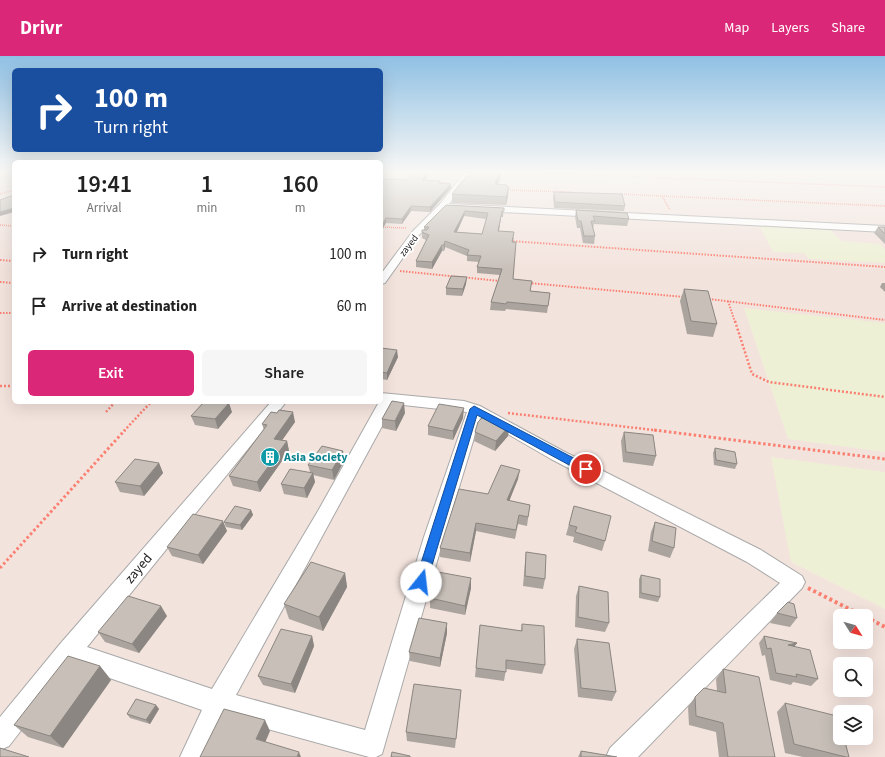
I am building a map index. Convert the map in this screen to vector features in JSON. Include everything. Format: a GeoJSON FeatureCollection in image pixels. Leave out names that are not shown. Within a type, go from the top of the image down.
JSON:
{"type":"FeatureCollection","features":[{"type":"Feature","properties":{"kind":"street"},"geometry":{"type":"LineString","coordinates":[[442,206],[885,229]]}},
{"type":"Feature","properties":{"kind":"street","name":"zayed"},"geometry":{"type":"LineString","coordinates":[[383,279],[420,229],[442,206]]}},
{"type":"Feature","properties":{"kind":"street"},"geometry":{"type":"LineString","coordinates":[[385,399],[464,406],[474,409],[557,455],[754,556],[795,582],[619,757]]}},
{"type":"Feature","properties":{"kind":"street","name":"zayed"},"geometry":{"type":"LineString","coordinates":[[0,738],[68,652],[277,404]]}},
{"type":"Feature","properties":{"kind":"street"},"geometry":{"type":"LineString","coordinates":[[194,757],[218,703],[325,516],[382,404]]}},
{"type":"Feature","properties":{"kind":"street"},"geometry":{"type":"LineString","coordinates":[[68,652],[218,703],[373,745],[434,537],[474,409]]}},
{"type":"Feature","properties":{"kind":"path"},"geometry":{"type":"LineString","coordinates":[[667,206],[674,218]]}},
{"type":"Feature","properties":{"kind":"path"},"geometry":{"type":"LineString","coordinates":[[0,225],[12,226]]}},
{"type":"Feature","properties":{"kind":"path"},"geometry":{"type":"LineString","coordinates":[[383,227],[420,229]]}},
{"type":"Feature","properties":{"kind":"path"},"geometry":{"type":"LineString","coordinates":[[509,240],[885,267]]}},
{"type":"Feature","properties":{"kind":"path"},"geometry":{"type":"LineString","coordinates":[[0,260],[12,261]]}},
{"type":"Feature","properties":{"kind":"path"},"geometry":{"type":"LineString","coordinates":[[390,270],[502,281]]}},
{"type":"Feature","properties":{"kind":"path"},"geometry":{"type":"LineString","coordinates":[[0,282],[12,283]]}},
{"type":"Feature","properties":{"kind":"path"},"geometry":{"type":"LineString","coordinates":[[525,283],[685,297]]}},
{"type":"Feature","properties":{"kind":"path"},"geometry":{"type":"LineString","coordinates":[[708,299],[728,300],[885,320]]}},
{"type":"Feature","properties":{"kind":"path"},"geometry":{"type":"LineString","coordinates":[[728,300],[752,374],[768,382],[885,397]]}},
{"type":"Feature","properties":{"kind":"path"},"geometry":{"type":"LineString","coordinates":[[0,313],[12,313]]}},
{"type":"Feature","properties":{"kind":"path"},"geometry":{"type":"LineString","coordinates":[[0,386],[12,386]]}},
{"type":"Feature","properties":{"kind":"path"},"geometry":{"type":"LineString","coordinates":[[106,412],[114,404]]}},
{"type":"Feature","properties":{"kind":"path"},"geometry":{"type":"LineString","coordinates":[[0,568],[149,404]]}},
{"type":"Feature","properties":{"kind":"path"},"geometry":{"type":"LineString","coordinates":[[506,413],[612,424],[885,459]]}},
{"type":"Feature","properties":{"kind":"path"},"geometry":{"type":"LineString","coordinates":[[795,582],[849,609]]}},
{"type":"Feature","properties":{"kind":"path"},"geometry":{"type":"LineString","coordinates":[[873,621],[885,627]]}},
{"type":"Feature","properties":{"kind":"shaded area"},"geometry":{"type":"Polygon","coordinates":[[[0,206],[12,206],[12,404],[383,404],[383,206],[885,206],[885,757],[0,757],[0,206]]]}},
{"type":"Feature","properties":{"kind":"green space"},"geometry":{"type":"Polygon","coordinates":[[[759,225],[829,229],[842,241],[880,244],[885,249],[885,263],[809,259],[804,253],[773,252],[759,225]]]}},
{"type":"Feature","properties":{"kind":"green space"},"geometry":{"type":"Polygon","coordinates":[[[744,308],[885,323],[885,452],[788,439],[744,308]]]}},
{"type":"Feature","properties":{"kind":"green space"},"geometry":{"type":"Polygon","coordinates":[[[771,457],[885,472],[885,609],[791,562],[771,457]]]}},
{"type":"Feature","properties":{"kind":"building"},"geometry":{"type":"Polygon","coordinates":[[[0,206],[12,206],[12,209],[0,212],[0,206]]]}},
{"type":"Feature","properties":{"kind":"building"},"geometry":{"type":"Polygon","coordinates":[[[383,206],[431,206],[430,207],[411,206],[402,219],[386,218],[383,223],[383,206]]]}},
{"type":"Feature","properties":{"kind":"building"},"geometry":{"type":"Polygon","coordinates":[[[445,206],[504,208],[498,231],[514,232],[512,242],[516,242],[513,279],[532,281],[530,291],[550,293],[548,306],[491,302],[502,269],[477,267],[481,256],[467,255],[469,250],[445,241],[444,245],[442,245],[432,262],[416,261],[429,235],[422,232],[422,230],[427,230],[429,227],[424,227],[445,206]],[[465,211],[454,232],[482,234],[488,213],[465,211]]]}},
{"type":"Feature","properties":{"kind":"building"},"geometry":{"type":"Polygon","coordinates":[[[576,210],[627,213],[629,219],[593,216],[595,221],[591,221],[595,236],[584,236],[581,221],[578,221],[576,210]]]}},
{"type":"Feature","properties":{"kind":"building"},"geometry":{"type":"Polygon","coordinates":[[[878,227],[885,227],[885,234],[878,227]]]}},
{"type":"Feature","properties":{"kind":"building"},"geometry":{"type":"Polygon","coordinates":[[[451,276],[467,277],[463,289],[446,288],[451,276]]]}},
{"type":"Feature","properties":{"kind":"building"},"geometry":{"type":"Polygon","coordinates":[[[684,289],[708,291],[717,324],[691,321],[684,289]]]}},
{"type":"Feature","properties":{"kind":"building"},"geometry":{"type":"Polygon","coordinates":[[[383,348],[397,350],[387,373],[383,372],[383,348]]]}},
{"type":"Feature","properties":{"kind":"building"},"geometry":{"type":"Polygon","coordinates":[[[392,401],[404,403],[395,421],[382,419],[392,401]]]}},
{"type":"Feature","properties":{"kind":"building"},"geometry":{"type":"Polygon","coordinates":[[[202,404],[228,404],[215,419],[191,416],[202,404]]]}},
{"type":"Feature","properties":{"kind":"building"},"geometry":{"type":"Polygon","coordinates":[[[439,404],[464,408],[453,431],[428,426],[439,404]]]}},
{"type":"Feature","properties":{"kind":"building"},"geometry":{"type":"Polygon","coordinates":[[[279,410],[293,412],[274,439],[287,441],[257,482],[229,476],[267,425],[262,424],[271,412],[277,413],[279,410]]]}},
{"type":"Feature","properties":{"kind":"building"},"geometry":{"type":"Polygon","coordinates":[[[485,415],[509,426],[496,441],[475,432],[478,422],[485,415]]]}},
{"type":"Feature","properties":{"kind":"building"},"geometry":{"type":"Polygon","coordinates":[[[624,432],[653,435],[656,456],[626,452],[624,432]]]}},
{"type":"Feature","properties":{"kind":"building"},"geometry":{"type":"Polygon","coordinates":[[[322,446],[343,451],[332,470],[308,465],[322,446]]]}},
{"type":"Feature","properties":{"kind":"building"},"geometry":{"type":"Polygon","coordinates":[[[715,448],[735,452],[737,464],[716,460],[715,448]]]}},
{"type":"Feature","properties":{"kind":"building"},"geometry":{"type":"Polygon","coordinates":[[[135,459],[159,463],[140,486],[115,482],[135,459]]]}},
{"type":"Feature","properties":{"kind":"building"},"geometry":{"type":"Polygon","coordinates":[[[501,465],[520,470],[507,500],[530,505],[528,517],[519,515],[516,530],[476,523],[470,553],[440,548],[459,489],[488,494],[501,465]]]}},
{"type":"Feature","properties":{"kind":"building"},"geometry":{"type":"Polygon","coordinates":[[[290,469],[313,473],[304,488],[281,484],[290,469]]]}},
{"type":"Feature","properties":{"kind":"building"},"geometry":{"type":"Polygon","coordinates":[[[235,506],[251,510],[240,525],[224,522],[235,506]]]}},
{"type":"Feature","properties":{"kind":"building"},"geometry":{"type":"Polygon","coordinates":[[[574,506],[611,516],[605,541],[575,532],[577,527],[569,525],[574,506]]]}},
{"type":"Feature","properties":{"kind":"building"},"geometry":{"type":"Polygon","coordinates":[[[193,514],[223,521],[198,555],[167,547],[193,514]]]}},
{"type":"Feature","properties":{"kind":"building"},"geometry":{"type":"Polygon","coordinates":[[[655,522],[676,528],[674,548],[652,541],[655,522]]]}},
{"type":"Feature","properties":{"kind":"building"},"geometry":{"type":"Polygon","coordinates":[[[526,552],[546,555],[545,579],[525,576],[526,552]]]}},
{"type":"Feature","properties":{"kind":"building"},"geometry":{"type":"Polygon","coordinates":[[[311,562],[345,573],[319,617],[284,604],[311,562]]]}},
{"type":"Feature","properties":{"kind":"building"},"geometry":{"type":"Polygon","coordinates":[[[438,572],[471,578],[465,606],[430,598],[438,572]]]}},
{"type":"Feature","properties":{"kind":"building"},"geometry":{"type":"Polygon","coordinates":[[[641,575],[660,579],[660,597],[641,593],[641,575]]]}},
{"type":"Feature","properties":{"kind":"building"},"geometry":{"type":"Polygon","coordinates":[[[579,586],[608,592],[609,623],[578,617],[579,586]]]}},
{"type":"Feature","properties":{"kind":"building"},"geometry":{"type":"Polygon","coordinates":[[[128,596],[161,606],[132,644],[98,632],[128,596]]]}},
{"type":"Feature","properties":{"kind":"building"},"geometry":{"type":"Polygon","coordinates":[[[788,602],[794,604],[797,618],[777,613],[788,602]]]}},
{"type":"Feature","properties":{"kind":"building"},"geometry":{"type":"Polygon","coordinates":[[[419,618],[447,623],[440,658],[409,652],[419,618]]]}},
{"type":"Feature","properties":{"kind":"building"},"geometry":{"type":"Polygon","coordinates":[[[522,624],[544,626],[545,665],[506,660],[506,672],[476,668],[480,625],[522,631],[522,624]]]}},
{"type":"Feature","properties":{"kind":"building"},"geometry":{"type":"Polygon","coordinates":[[[281,629],[312,636],[291,684],[258,676],[281,629]]]}},
{"type":"Feature","properties":{"kind":"building"},"geometry":{"type":"Polygon","coordinates":[[[764,636],[797,643],[788,645],[810,650],[818,679],[796,674],[797,677],[776,673],[771,648],[767,649],[764,636]]]}},
{"type":"Feature","properties":{"kind":"building"},"geometry":{"type":"Polygon","coordinates":[[[577,639],[609,643],[616,692],[581,688],[577,639]]]}},
{"type":"Feature","properties":{"kind":"building"},"geometry":{"type":"Polygon","coordinates":[[[68,656],[100,666],[50,736],[14,725],[68,656]]]}},
{"type":"Feature","properties":{"kind":"building"},"geometry":{"type":"Polygon","coordinates":[[[723,669],[759,677],[775,757],[728,757],[723,723],[696,716],[695,697],[704,688],[726,693],[723,669]]]}},
{"type":"Feature","properties":{"kind":"building"},"geometry":{"type":"Polygon","coordinates":[[[414,684],[461,690],[456,739],[406,732],[414,684]]]}},
{"type":"Feature","properties":{"kind":"building"},"geometry":{"type":"Polygon","coordinates":[[[136,699],[156,705],[146,720],[127,714],[136,699]]]}},
{"type":"Feature","properties":{"kind":"building"},"geometry":{"type":"Polygon","coordinates":[[[785,703],[833,715],[833,745],[846,745],[849,757],[846,757],[794,744],[785,703]]]}},
{"type":"Feature","properties":{"kind":"building"},"geometry":{"type":"Polygon","coordinates":[[[224,709],[265,720],[256,739],[299,752],[297,757],[200,757],[224,709]]]}},
{"type":"Feature","properties":{"kind":"building"},"geometry":{"type":"Polygon","coordinates":[[[0,748],[29,757],[0,757],[0,748]]]}},
{"type":"Feature","properties":{"kind":"building"},"geometry":{"type":"Polygon","coordinates":[[[581,751],[617,757],[581,757],[581,751]]]}},
{"type":"Feature","properties":{"kind":"building"},"geometry":{"type":"Polygon","coordinates":[[[392,752],[410,756],[410,757],[391,757],[392,752]]]}},
{"type":"Feature","properties":{"kind":"place","name":"Asia Society"},"geometry":{"type":"Point","coordinates":[270,457]}},
{"type":"Feature","properties":{"kind":"route"},"geometry":{"type":"LineString","coordinates":[[421,582],[474,409],[557,455],[586,469]]}}]}
